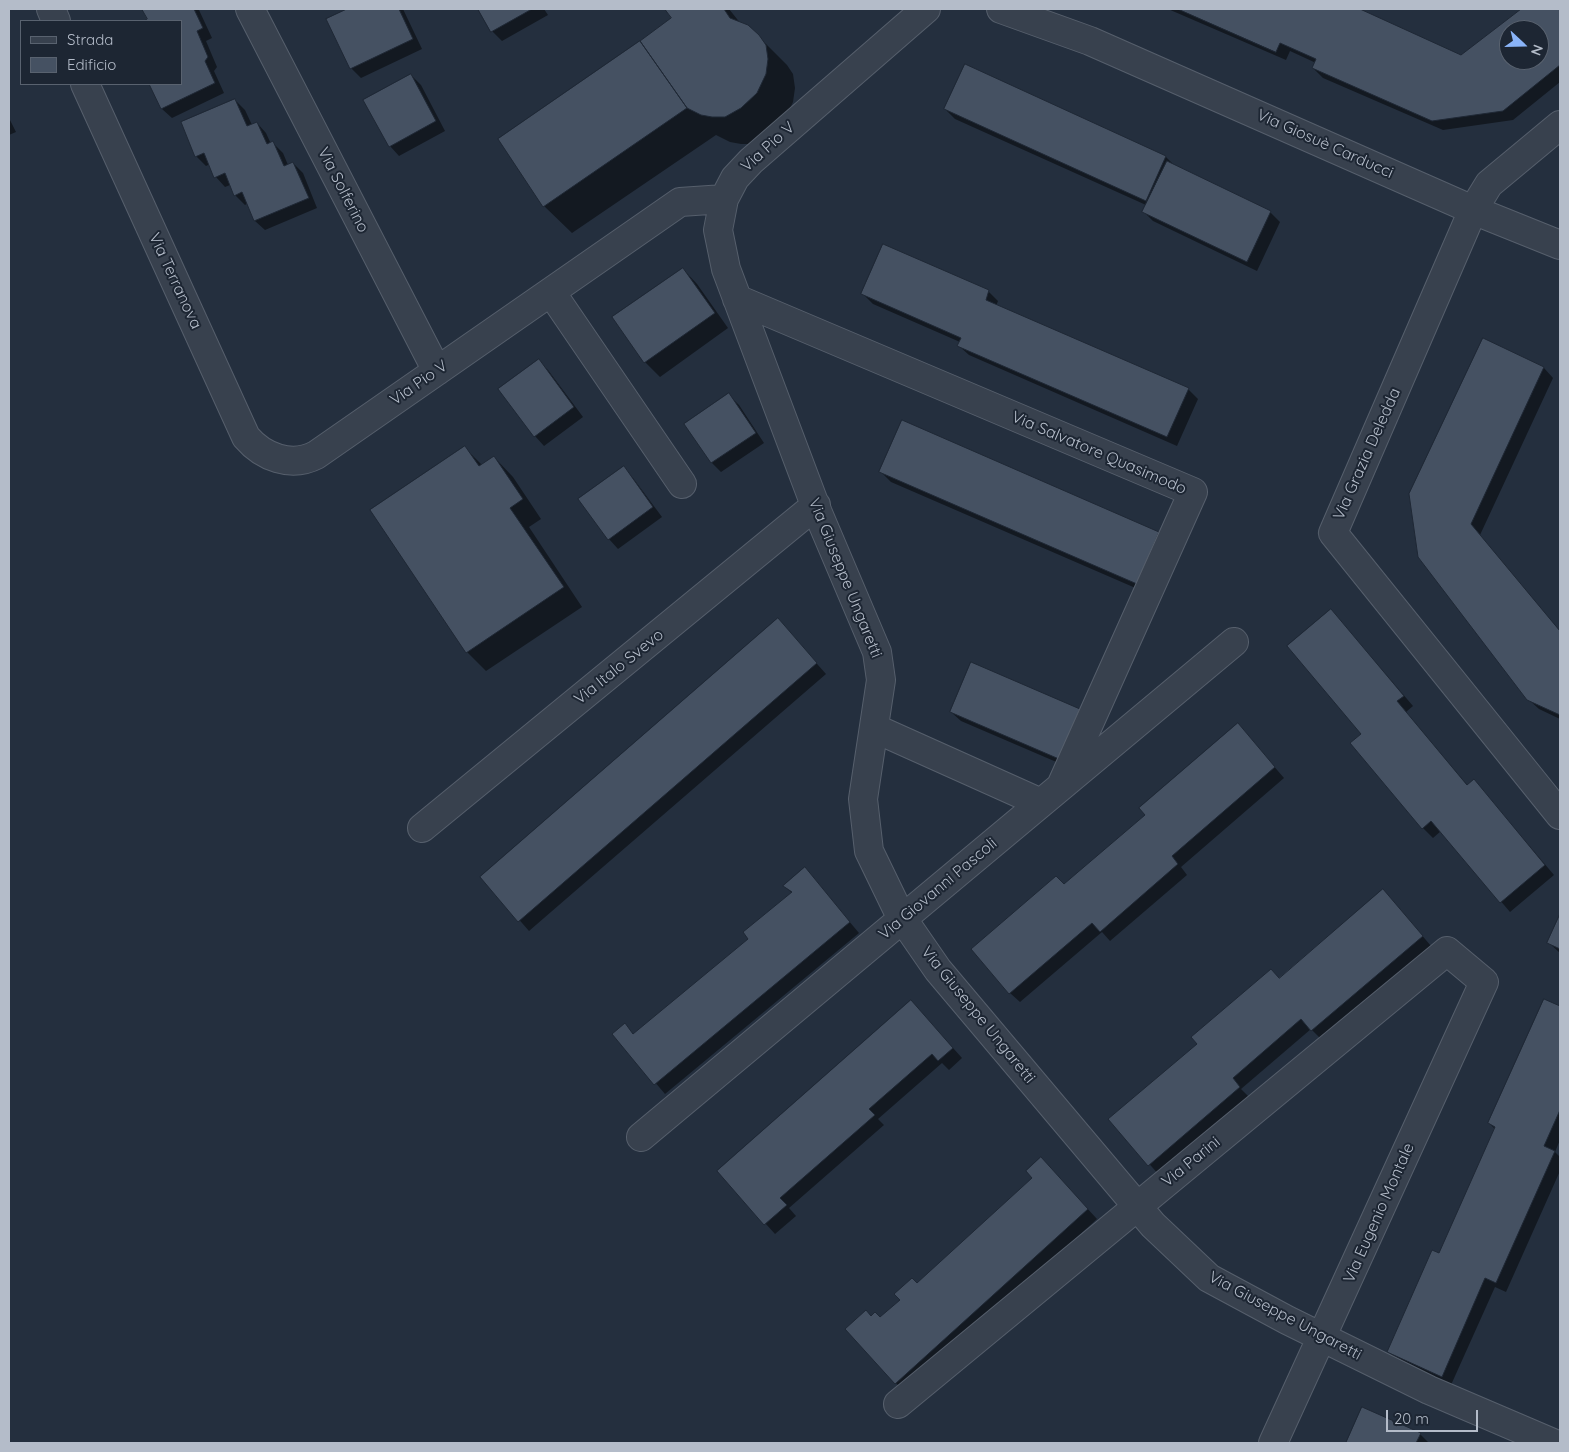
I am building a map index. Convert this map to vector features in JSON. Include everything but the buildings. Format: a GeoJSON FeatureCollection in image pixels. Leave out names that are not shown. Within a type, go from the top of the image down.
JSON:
{"type":"FeatureCollection","features":[{"type":"Feature","properties":{"kind":"street","name":"Via Solferino"},"geometry":{"type":"LineString","coordinates":[[250,9],[436,371]]}},
{"type":"Feature","properties":{"kind":"street","name":"Via Pio V"},"geometry":{"type":"LineString","coordinates":[[283,460],[307,460],[316,455],[680,202],[724,199],[735,178],[751,161],[926,9]]}},
{"type":"Feature","properties":{"kind":"street","name":"Via Giosuè Carducci"},"geometry":{"type":"LineString","coordinates":[[1000,9],[1090,41],[1473,210],[1560,245]]}},
{"type":"Feature","properties":{"kind":"street","name":"Via Giosuè Carducci"},"geometry":{"type":"LineString","coordinates":[[1058,9],[1090,41]]}},
{"type":"Feature","properties":{"kind":"street","name":"Via Terranova"},"geometry":{"type":"LineString","coordinates":[[85,85],[246,437],[255,448],[283,460]]}},
{"type":"Feature","properties":{"kind":"street","name":"Via Grazia Deledda"},"geometry":{"type":"LineString","coordinates":[[1560,125],[1490,184],[1473,210],[1332,533],[1560,815]]}},
{"type":"Feature","properties":{"kind":"street","name":"Via Giuseppe Ungaretti"},"geometry":{"type":"LineString","coordinates":[[724,199],[718,230],[726,270],[816,505],[877,652],[881,680],[863,799],[865,827],[869,851],[902,919],[938,970],[1153,1225],[1209,1278],[1429,1390],[1553,1443]]}},
{"type":"Feature","properties":{"kind":"street"},"geometry":{"type":"LineString","coordinates":[[551,292],[682,484]]}},
{"type":"Feature","properties":{"kind":"street","name":"Via Salvatore Quasimodo"},"geometry":{"type":"LineString","coordinates":[[737,299],[1192,492],[1061,786]]}},
{"type":"Feature","properties":{"kind":"street","name":"Via Italo Svevo"},"geometry":{"type":"LineString","coordinates":[[422,828],[816,505]]}},
{"type":"Feature","properties":{"kind":"street","name":"Via Giovanni Pascoli"},"geometry":{"type":"LineString","coordinates":[[641,1137],[1234,642]]}},
{"type":"Feature","properties":{"kind":"street"},"geometry":{"type":"LineString","coordinates":[[874,728],[1041,803]]}},
{"type":"Feature","properties":{"kind":"street","name":"Via Parini"},"geometry":{"type":"LineString","coordinates":[[898,1404],[1447,951],[1484,982]]}},
{"type":"Feature","properties":{"kind":"street","name":"Via Eugenio Montale"},"geometry":{"type":"LineString","coordinates":[[1274,1443],[1484,982]]}}]}
